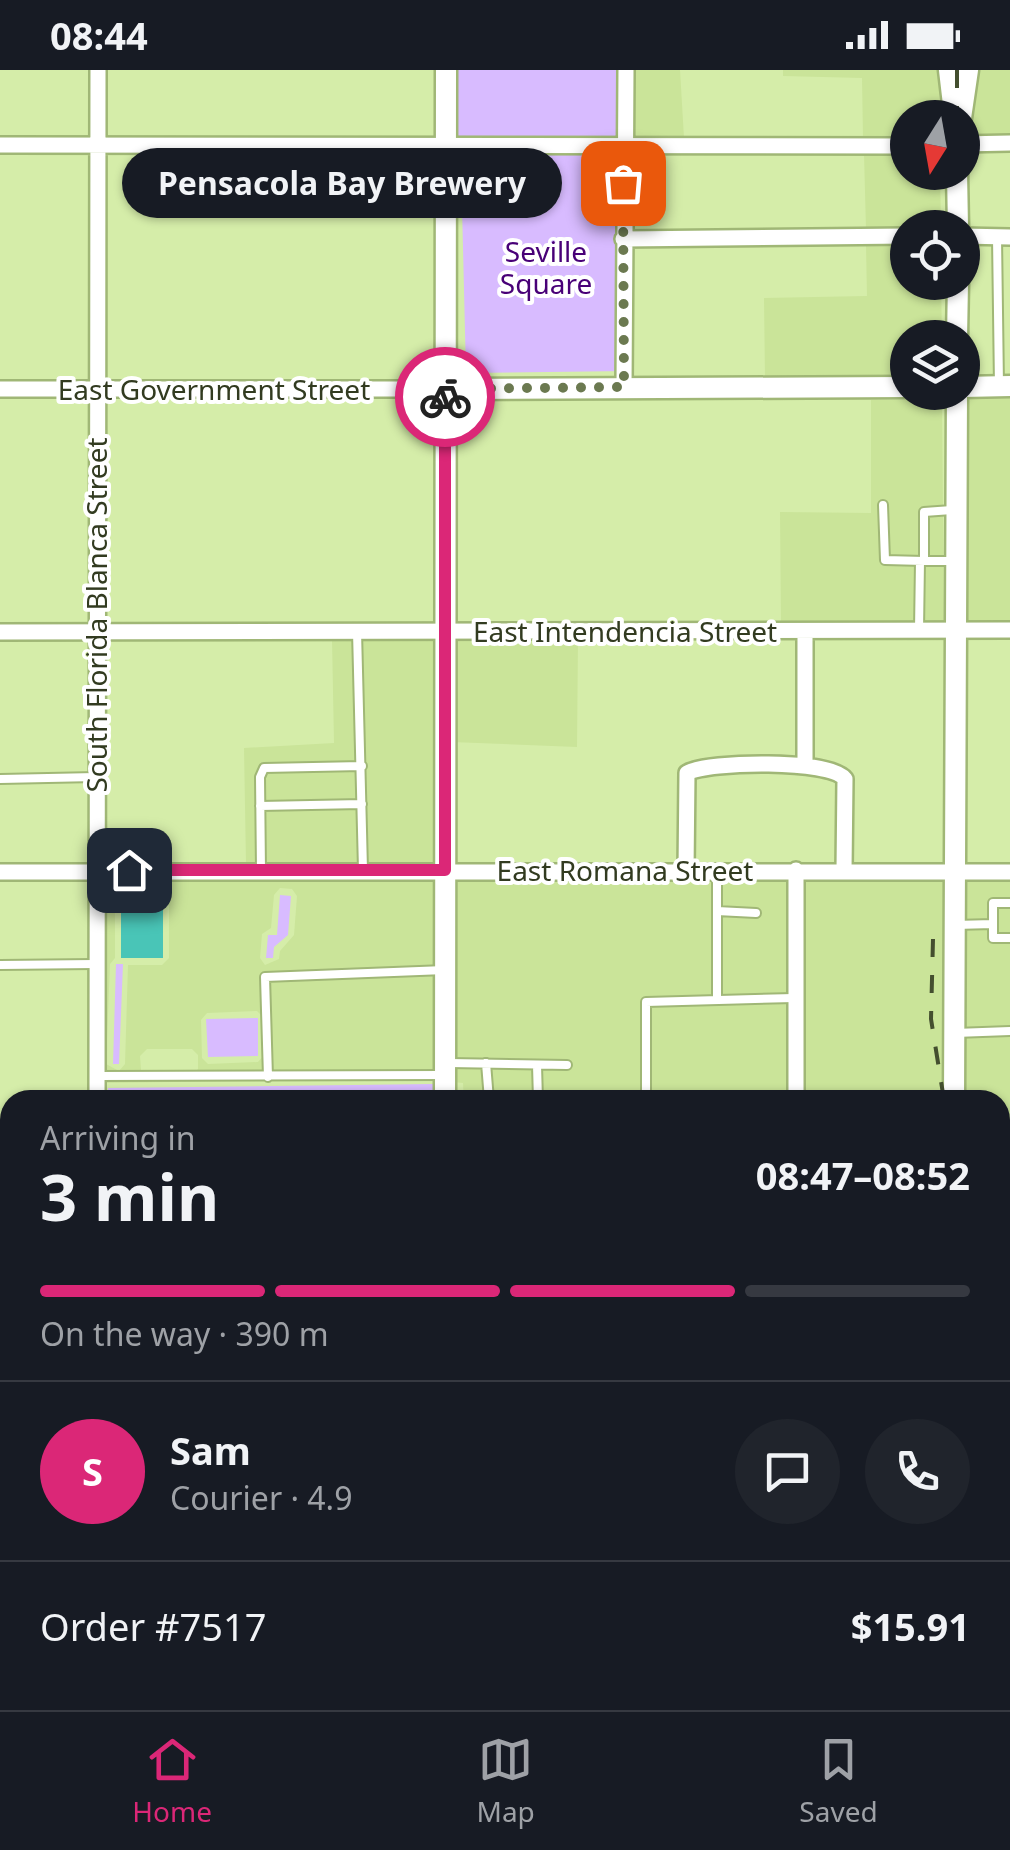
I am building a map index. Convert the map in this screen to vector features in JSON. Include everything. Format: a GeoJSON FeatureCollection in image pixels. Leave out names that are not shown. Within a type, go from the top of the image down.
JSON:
{"type":"FeatureCollection","features":[{"type":"Feature","properties":{"kind":"street","name":"South Florida Blanca Street"},"geometry":{"type":"LineString","coordinates":[[97,1090],[98,70]]}},
{"type":"Feature","properties":{"kind":"street"},"geometry":{"type":"LineString","coordinates":[[445,1090],[446,70]]}},
{"type":"Feature","properties":{"kind":"street"},"geometry":{"type":"LineString","coordinates":[[624,387],[626,70]]}},
{"type":"Feature","properties":{"kind":"street"},"geometry":{"type":"LineString","coordinates":[[949,70],[955,100]]}},
{"type":"Feature","properties":{"kind":"street"},"geometry":{"type":"LineString","coordinates":[[962,100],[968,70]]}},
{"type":"Feature","properties":{"kind":"street"},"geometry":{"type":"LineString","coordinates":[[980,144],[1010,143]]}},
{"type":"Feature","properties":{"kind":"street"},"geometry":{"type":"LineString","coordinates":[[0,145],[890,146]]}},
{"type":"Feature","properties":{"kind":"street"},"geometry":{"type":"LineString","coordinates":[[624,240],[890,236]]}},
{"type":"Feature","properties":{"kind":"street"},"geometry":{"type":"LineString","coordinates":[[980,387],[1005,386]]}},
{"type":"Feature","properties":{"kind":"street","name":"East Government Street"},"geometry":{"type":"LineString","coordinates":[[0,389],[890,387]]}},
{"type":"Feature","properties":{"kind":"street"},"geometry":{"type":"LineString","coordinates":[[954,1090],[957,410]]}},
{"type":"Feature","properties":{"kind":"street","name":"East Intendencia Street"},"geometry":{"type":"LineString","coordinates":[[0,632],[1010,630]]}},
{"type":"Feature","properties":{"kind":"street"},"geometry":{"type":"LineString","coordinates":[[805,631],[806,764]]}},
{"type":"Feature","properties":{"kind":"street"},"geometry":{"type":"LineString","coordinates":[[686,870],[687,773],[806,764],[838,771],[846,779],[844,870]]}},
{"type":"Feature","properties":{"kind":"street"},"geometry":{"type":"LineString","coordinates":[[796,870],[796,1090]]}},
{"type":"Feature","properties":{"kind":"street","name":"East Romana Street"},"geometry":{"type":"LineString","coordinates":[[0,872],[1010,872]]}},
{"type":"Feature","properties":{"kind":"lane"},"geometry":{"type":"LineString","coordinates":[[1004,237],[1005,386]]}},
{"type":"Feature","properties":{"kind":"lane"},"geometry":{"type":"LineString","coordinates":[[883,505],[885,560],[956,561]]}},
{"type":"Feature","properties":{"kind":"lane"},"geometry":{"type":"LineString","coordinates":[[919,630],[924,512],[956,509]]}},
{"type":"Feature","properties":{"kind":"lane"},"geometry":{"type":"LineString","coordinates":[[358,632],[363,870]]}},
{"type":"Feature","properties":{"kind":"lane"},"geometry":{"type":"LineString","coordinates":[[261,870],[264,768],[362,766]]}},
{"type":"Feature","properties":{"kind":"lane"},"geometry":{"type":"LineString","coordinates":[[0,779],[96,777]]}},
{"type":"Feature","properties":{"kind":"lane"},"geometry":{"type":"LineString","coordinates":[[260,806],[362,804]]}},
{"type":"Feature","properties":{"kind":"lane"},"geometry":{"type":"LineString","coordinates":[[717,870],[717,1000]]}},
{"type":"Feature","properties":{"kind":"lane"},"geometry":{"type":"LineString","coordinates":[[1010,903],[992,904],[993,938],[1010,938]]}},
{"type":"Feature","properties":{"kind":"lane"},"geometry":{"type":"LineString","coordinates":[[717,912],[756,912]]}},
{"type":"Feature","properties":{"kind":"lane"},"geometry":{"type":"LineString","coordinates":[[955,925],[993,924]]}},
{"type":"Feature","properties":{"kind":"lane"},"geometry":{"type":"LineString","coordinates":[[0,965],[96,964]]}},
{"type":"Feature","properties":{"kind":"lane"},"geometry":{"type":"LineString","coordinates":[[268,1076],[265,977],[445,970]]}},
{"type":"Feature","properties":{"kind":"lane"},"geometry":{"type":"LineString","coordinates":[[646,1090],[646,1002],[796,998]]}},
{"type":"Feature","properties":{"kind":"lane"},"geometry":{"type":"LineString","coordinates":[[955,1032],[1010,1030]]}},
{"type":"Feature","properties":{"kind":"lane"},"geometry":{"type":"LineString","coordinates":[[97,1076],[268,1076],[486,1064],[567,1065]]}},
{"type":"Feature","properties":{"kind":"lane"},"geometry":{"type":"LineString","coordinates":[[486,1064],[488,1090]]}},
{"type":"Feature","properties":{"kind":"lane"},"geometry":{"type":"LineString","coordinates":[[537,1065],[538,1090]]}},
{"type":"Feature","properties":{"kind":"shaded area"},"geometry":{"type":"Polygon","coordinates":[[[633,70],[680,70],[684,138],[632,138],[633,70]]]}},
{"type":"Feature","properties":{"kind":"shaded area"},"geometry":{"type":"Polygon","coordinates":[[[783,70],[939,70],[940,100],[890,100],[890,138],[863,138],[862,78],[783,76],[783,70]]]}},
{"type":"Feature","properties":{"kind":"shaded area"},"geometry":{"type":"Polygon","coordinates":[[[975,70],[1010,70],[1010,135],[980,136],[980,100],[971,100],[975,70]]]}},
{"type":"Feature","properties":{"kind":"shaded area"},"geometry":{"type":"Polygon","coordinates":[[[890,153],[890,190],[940,190],[941,210],[890,210],[890,228],[866,229],[864,154],[890,153]]]}},
{"type":"Feature","properties":{"kind":"shaded area"},"geometry":{"type":"Polygon","coordinates":[[[890,244],[890,300],[941,300],[942,320],[890,320],[890,379],[765,379],[764,298],[867,296],[866,245],[890,244]]]}},
{"type":"Feature","properties":{"kind":"shaded area"},"geometry":{"type":"Polygon","coordinates":[[[1010,394],[1010,622],[965,622],[965,410],[980,410],[980,395],[1010,394]]]}},
{"type":"Feature","properties":{"kind":"shaded area"},"geometry":{"type":"Polygon","coordinates":[[[871,400],[890,400],[890,410],[942,410],[944,622],[781,623],[780,512],[871,513],[871,400]]]}},
{"type":"Feature","properties":{"kind":"shaded area"},"geometry":{"type":"Polygon","coordinates":[[[332,639],[438,639],[438,863],[246,863],[244,748],[334,743],[332,639]]]}},
{"type":"Feature","properties":{"kind":"shaded area"},"geometry":{"type":"Polygon","coordinates":[[[452,639],[578,639],[577,747],[452,742],[452,639]]]}},
{"type":"Feature","properties":{"kind":"shaded area"},"geometry":{"type":"Polygon","coordinates":[[[438,878],[438,1082],[433,1078],[104,1083],[103,879],[438,878]],[[280,888],[274,895],[271,928],[262,934],[260,958],[265,965],[279,959],[280,951],[294,935],[297,896],[292,889],[280,888]],[[122,899],[115,906],[106,1064],[119,1071],[125,1064],[128,965],[162,965],[169,958],[169,906],[164,899],[122,899]],[[257,1011],[207,1013],[201,1020],[202,1058],[208,1064],[258,1062],[264,1055],[263,1017],[257,1011]],[[147,1049],[140,1056],[141,1070],[146,1076],[192,1076],[198,1069],[198,1055],[192,1049],[147,1049]]]}},
{"type":"Feature","properties":{"kind":"shaded area"},"geometry":{"type":"Polygon","coordinates":[[[789,878],[790,1090],[463,1090],[463,1083],[452,1082],[452,879],[789,878]]]}},
{"type":"Feature","properties":{"kind":"shaded area"},"geometry":{"type":"Polygon","coordinates":[[[802,878],[945,881],[943,1090],[803,1090],[802,878]]]}},
{"type":"Feature","properties":{"kind":"shaded area"},"geometry":{"type":"Polygon","coordinates":[[[1010,880],[1010,1090],[962,1090],[964,881],[1010,880]]]}},
{"type":"Feature","properties":{"kind":"green space"},"geometry":{"type":"Polygon","coordinates":[[[453,70],[619,70],[618,138],[453,139],[453,70]]]}},
{"type":"Feature","properties":{"kind":"green space","name":"Seville Square"},"geometry":{"type":"Polygon","coordinates":[[[467,153],[616,153],[629,165],[628,371],[466,373],[461,164],[467,153]]]}},
{"type":"Feature","properties":{"kind":"green space"},"geometry":{"type":"Polygon","coordinates":[[[280,895],[291,896],[288,935],[274,947],[273,958],[266,958],[268,935],[277,935],[280,895]]]}},
{"type":"Feature","properties":{"kind":"green space"},"geometry":{"type":"Polygon","coordinates":[[[116,964],[123,964],[119,1064],[113,1064],[116,964]]]}},
{"type":"Feature","properties":{"kind":"green space"},"geometry":{"type":"Polygon","coordinates":[[[258,1018],[258,1056],[208,1057],[206,1019],[258,1018]]]}},
{"type":"Feature","properties":{"kind":"green space"},"geometry":{"type":"Polygon","coordinates":[[[433,1084],[433,1090],[108,1088],[433,1084]]]}},
{"type":"Feature","properties":{"kind":"water"},"geometry":{"type":"Polygon","coordinates":[[[121,906],[163,906],[163,958],[121,958],[121,906]]]}},
{"type":"Feature","properties":{"kind":"railway"},"geometry":{"type":"LineString","coordinates":[[957,70],[957,100]]}},
{"type":"Feature","properties":{"kind":"railway"},"geometry":{"type":"LineString","coordinates":[[933,939],[931,1019],[942,1090]]}},
{"type":"Feature","properties":{"kind":"way so far"},"geometry":{"type":"LineString","coordinates":[[445,397],[445,389],[624,387],[623,183]]}},
{"type":"Feature","properties":{"kind":"place","name":"Pensacola Bay Brewery"},"geometry":{"type":"Point","coordinates":[623,183]}},
{"type":"Feature","properties":{"kind":"route"},"geometry":{"type":"LineString","coordinates":[[129,870],[445,870],[445,397]]}}]}
